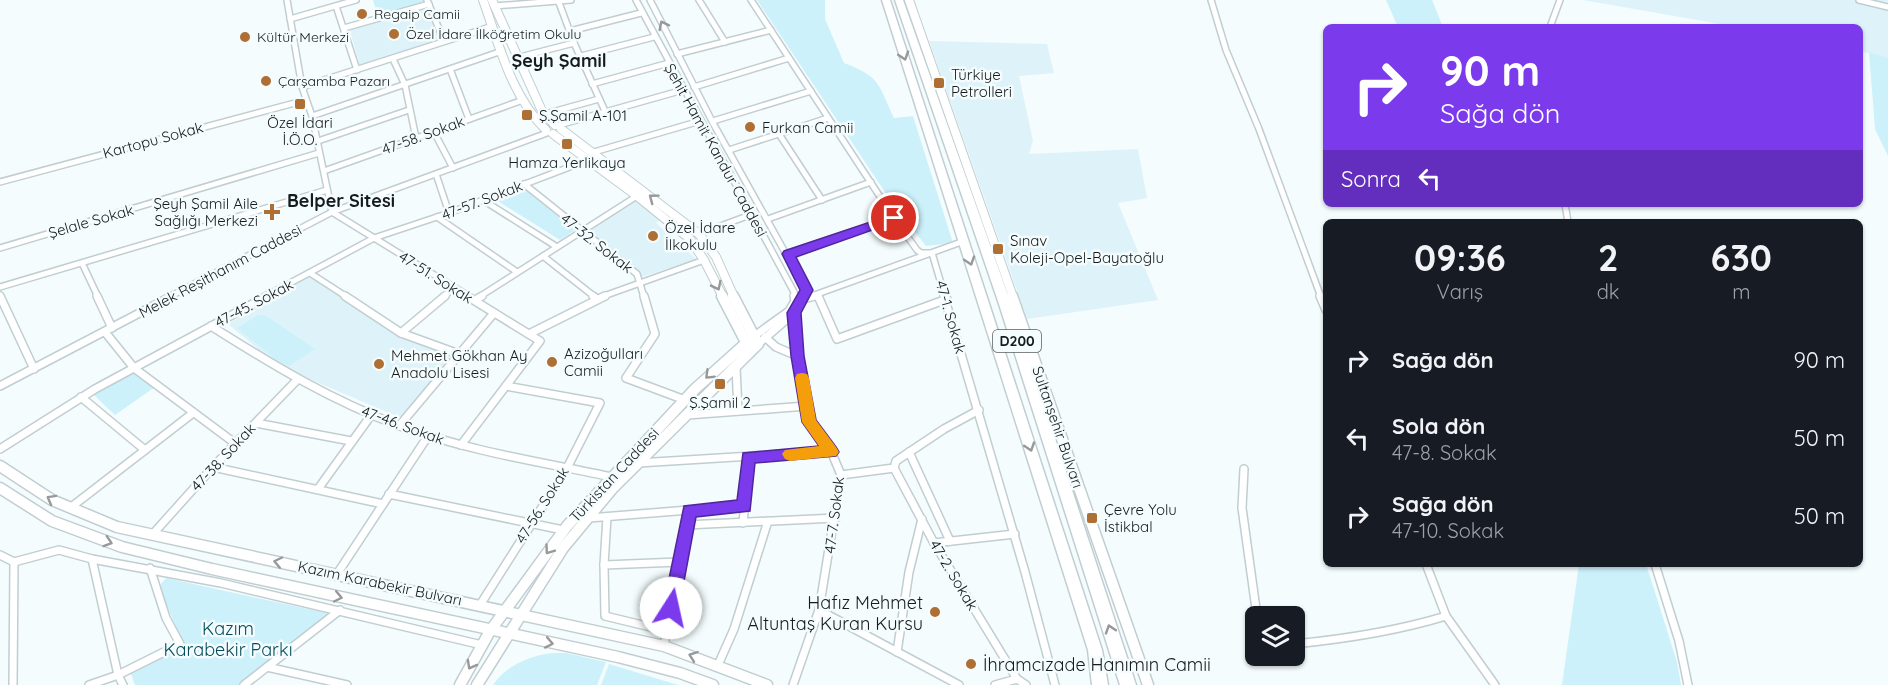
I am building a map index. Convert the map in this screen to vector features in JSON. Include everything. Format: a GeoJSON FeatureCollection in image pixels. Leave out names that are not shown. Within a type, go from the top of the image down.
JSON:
{"type":"FeatureCollection","features":[{"type":"Feature","properties":{"kind":"highway","name":"D200"},"geometry":{"type":"LineString","coordinates":[[886,0],[1095,651],[1100,685]]}},
{"type":"Feature","properties":{"kind":"highway","name":"Sultanşehir Bulvarı"},"geometry":{"type":"LineString","coordinates":[[899,0],[1005,304],[1128,685]]}},
{"type":"Feature","properties":{"kind":"street"},"geometry":{"type":"LineString","coordinates":[[287,0],[302,87],[312,116],[332,212]]}},
{"type":"Feature","properties":{"kind":"street"},"geometry":{"type":"LineString","coordinates":[[290,19],[356,0]]}},
{"type":"Feature","properties":{"kind":"street"},"geometry":{"type":"LineString","coordinates":[[483,0],[532,117],[594,152],[699,234],[716,258],[755,342]]}},
{"type":"Feature","properties":{"kind":"street"},"geometry":{"type":"LineString","coordinates":[[558,0],[574,43],[605,111]]}},
{"type":"Feature","properties":{"kind":"street"},"geometry":{"type":"LineString","coordinates":[[571,0],[493,3],[516,58],[554,129],[588,160],[690,239],[755,342],[777,347],[797,356]]}},
{"type":"Feature","properties":{"kind":"street","name":"Şehit Hamit Kandur Caddesi"},"geometry":{"type":"LineString","coordinates":[[636,0],[750,215],[794,292],[795,301]]}},
{"type":"Feature","properties":{"kind":"street","name":"Şehit Hamit Kandur Caddesi"},"geometry":{"type":"LineString","coordinates":[[650,0],[694,87],[807,290],[804,298]]}},
{"type":"Feature","properties":{"kind":"street"},"geometry":{"type":"LineString","coordinates":[[699,0],[724,42]]}},
{"type":"Feature","properties":{"kind":"street"},"geometry":{"type":"LineString","coordinates":[[751,0],[894,218],[917,250],[921,253],[932,253]]}},
{"type":"Feature","properties":{"kind":"street","name":"Sultanşehir Bulvarı"},"geometry":{"type":"LineString","coordinates":[[909,0],[1148,685]]}},
{"type":"Feature","properties":{"kind":"street"},"geometry":{"type":"LineString","coordinates":[[1211,0],[1220,34],[1323,302]]}},
{"type":"Feature","properties":{"kind":"street"},"geometry":{"type":"LineString","coordinates":[[1551,24],[1560,0]]}},
{"type":"Feature","properties":{"kind":"street"},"geometry":{"type":"LineString","coordinates":[[1859,0],[1888,7],[1886,0]]}},
{"type":"Feature","properties":{"kind":"street"},"geometry":{"type":"LineString","coordinates":[[344,28],[428,2],[444,41]]}},
{"type":"Feature","properties":{"kind":"street"},"geometry":{"type":"LineString","coordinates":[[336,6],[357,70]]}},
{"type":"Feature","properties":{"kind":"street"},"geometry":{"type":"LineString","coordinates":[[570,31],[641,13]]}},
{"type":"Feature","properties":{"kind":"street"},"geometry":{"type":"LineString","coordinates":[[302,87],[493,26]]}},
{"type":"Feature","properties":{"kind":"street"},"geometry":{"type":"LineString","coordinates":[[677,54],[771,30]]}},
{"type":"Feature","properties":{"kind":"street"},"geometry":{"type":"LineString","coordinates":[[581,56],[654,37]]}},
{"type":"Feature","properties":{"kind":"street"},"geometry":{"type":"LineString","coordinates":[[516,58],[574,43]]}},
{"type":"Feature","properties":{"kind":"street"},"geometry":{"type":"LineString","coordinates":[[312,116],[503,51]]}},
{"type":"Feature","properties":{"kind":"street"},"geometry":{"type":"LineString","coordinates":[[694,87],[789,58]]}},
{"type":"Feature","properties":{"kind":"street"},"geometry":{"type":"LineString","coordinates":[[393,59],[405,85],[416,138]]}},
{"type":"Feature","properties":{"kind":"street"},"geometry":{"type":"LineString","coordinates":[[592,84],[669,63]]}},
{"type":"Feature","properties":{"kind":"street"},"geometry":{"type":"LineString","coordinates":[[450,69],[469,119]]}},
{"type":"Feature","properties":{"kind":"street","name":"Melek Reşithanım Caddesi"},"geometry":{"type":"LineString","coordinates":[[0,386],[332,212],[605,111],[683,90]]}},
{"type":"Feature","properties":{"kind":"street"},"geometry":{"type":"LineString","coordinates":[[713,121],[811,91]]}},
{"type":"Feature","properties":{"kind":"street"},"geometry":{"type":"LineString","coordinates":[[545,114],[599,99]]}},
{"type":"Feature","properties":{"kind":"street","name":"Kartopu Sokak"},"geometry":{"type":"LineString","coordinates":[[0,182],[306,100]]}},
{"type":"Feature","properties":{"kind":"street","name":"47-58. Sokak"},"geometry":{"type":"LineString","coordinates":[[324,171],[523,100]]}},
{"type":"Feature","properties":{"kind":"street"},"geometry":{"type":"LineString","coordinates":[[318,141],[409,110]]}},
{"type":"Feature","properties":{"kind":"street"},"geometry":{"type":"LineString","coordinates":[[729,150],[828,118]]}},
{"type":"Feature","properties":{"kind":"street"},"geometry":{"type":"LineString","coordinates":[[594,152],[700,121]]}},
{"type":"Feature","properties":{"kind":"street"},"geometry":{"type":"LineString","coordinates":[[434,132],[453,168]]}},
{"type":"Feature","properties":{"kind":"street"},"geometry":{"type":"LineString","coordinates":[[779,134],[822,200]]}},
{"type":"Feature","properties":{"kind":"street","name":"Şelale Sokak"},"geometry":{"type":"LineString","coordinates":[[0,248],[319,153]]}},
{"type":"Feature","properties":{"kind":"street","name":"47-57. Sokak"},"geometry":{"type":"LineString","coordinates":[[374,238],[437,218],[588,160]]}},
{"type":"Feature","properties":{"kind":"street"},"geometry":{"type":"LineString","coordinates":[[436,174],[449,213]]}},
{"type":"Feature","properties":{"kind":"street"},"geometry":{"type":"LineString","coordinates":[[768,219],[870,182]]}},
{"type":"Feature","properties":{"kind":"street","name":"47-32. Sokak"},"geometry":{"type":"LineString","coordinates":[[524,184],[637,274],[655,334],[626,378],[685,400]]}},
{"type":"Feature","properties":{"kind":"street"},"geometry":{"type":"LineString","coordinates":[[0,287],[327,190]]}},
{"type":"Feature","properties":{"kind":"street"},"geometry":{"type":"LineString","coordinates":[[475,300],[637,196]]}},
{"type":"Feature","properties":{"kind":"street"},"geometry":{"type":"LineString","coordinates":[[483,200],[557,247]]}},
{"type":"Feature","properties":{"kind":"street","name":"47-51. Sokak"},"geometry":{"type":"LineString","coordinates":[[332,212],[540,341],[506,386]]}},
{"type":"Feature","properties":{"kind":"street"},"geometry":{"type":"LineString","coordinates":[[699,234],[750,215]]}},
{"type":"Feature","properties":{"kind":"street"},"geometry":{"type":"LineString","coordinates":[[437,218],[517,272]]}},
{"type":"Feature","properties":{"kind":"street"},"geometry":{"type":"LineString","coordinates":[[788,254],[894,218]]}},
{"type":"Feature","properties":{"kind":"street","name":"47-45. Sokak"},"geometry":{"type":"LineString","coordinates":[[0,449],[81,397],[374,238]]}},
{"type":"Feature","properties":{"kind":"street","name":"Türkistan Caddesi"},"geometry":{"type":"LineString","coordinates":[[460,685],[490,631],[563,530],[685,400],[755,342],[789,311],[795,301],[818,295],[964,241]]}},
{"type":"Feature","properties":{"kind":"street","name":"47-1. Sokak"},"geometry":{"type":"LineString","coordinates":[[932,253],[1015,534],[1055,685]]}},
{"type":"Feature","properties":{"kind":"street"},"geometry":{"type":"LineString","coordinates":[[543,256],[597,299]]}},
{"type":"Feature","properties":{"kind":"street"},"geometry":{"type":"LineString","coordinates":[[530,334],[597,299],[704,260]]}},
{"type":"Feature","properties":{"kind":"street"},"geometry":{"type":"LineString","coordinates":[[82,263],[108,330],[134,368],[236,444]]}},
{"type":"Feature","properties":{"kind":"street"},"geometry":{"type":"LineString","coordinates":[[310,273],[401,333],[459,354]]}},
{"type":"Feature","properties":{"kind":"street"},"geometry":{"type":"LineString","coordinates":[[401,333],[454,288]]}},
{"type":"Feature","properties":{"kind":"street"},"geometry":{"type":"LineString","coordinates":[[818,295],[837,339],[947,299]]}},
{"type":"Feature","properties":{"kind":"street"},"geometry":{"type":"LineString","coordinates":[[0,296],[34,369]]}},
{"type":"Feature","properties":{"kind":"street","name":"Türkistan Caddesi"},"geometry":{"type":"LineString","coordinates":[[477,685],[524,614],[563,548],[612,489],[736,366],[755,342],[794,313],[804,298]]}},
{"type":"Feature","properties":{"kind":"street"},"geometry":{"type":"LineString","coordinates":[[399,426],[494,313]]}},
{"type":"Feature","properties":{"kind":"street","name":"47-7. Sokak"},"geometry":{"type":"LineString","coordinates":[[793,685],[819,610],[836,518],[841,475],[831,452],[809,422],[797,356],[794,313]]}},
{"type":"Feature","properties":{"kind":"street","name":"47-46. Sokak"},"geometry":{"type":"LineString","coordinates":[[211,326],[297,380],[399,426],[461,445],[612,477]]}},
{"type":"Feature","properties":{"kind":"street"},"geometry":{"type":"LineString","coordinates":[[736,366],[738,411]]}},
{"type":"Feature","properties":{"kind":"street","name":"47-38. Sokak"},"geometry":{"type":"LineString","coordinates":[[152,536],[213,467],[297,380]]}},
{"type":"Feature","properties":{"kind":"street"},"geometry":{"type":"LineString","coordinates":[[461,445],[506,386]]}},
{"type":"Feature","properties":{"kind":"street","name":"47-56. Sokak"},"geometry":{"type":"LineString","coordinates":[[480,605],[567,468],[600,403],[506,386]]}},
{"type":"Feature","properties":{"kind":"street"},"geometry":{"type":"LineString","coordinates":[[81,397],[145,450]]}},
{"type":"Feature","properties":{"kind":"street"},"geometry":{"type":"LineString","coordinates":[[687,415],[807,406]]}},
{"type":"Feature","properties":{"kind":"street"},"geometry":{"type":"LineString","coordinates":[[841,475],[894,468],[896,461],[909,452],[979,410]]}},
{"type":"Feature","properties":{"kind":"street"},"geometry":{"type":"LineString","coordinates":[[69,509],[193,413]]}},
{"type":"Feature","properties":{"kind":"street"},"geometry":{"type":"LineString","coordinates":[[318,489],[372,414]]}},
{"type":"Feature","properties":{"kind":"street"},"geometry":{"type":"LineString","coordinates":[[256,423],[351,441]]}},
{"type":"Feature","properties":{"kind":"street"},"geometry":{"type":"LineString","coordinates":[[338,574],[428,436]]}},
{"type":"Feature","properties":{"kind":"street"},"geometry":{"type":"LineString","coordinates":[[638,463],[831,452]]}},
{"type":"Feature","properties":{"kind":"street"},"geometry":{"type":"LineString","coordinates":[[909,452],[951,541]]}},
{"type":"Feature","properties":{"kind":"street"},"geometry":{"type":"LineString","coordinates":[[743,523],[748,457]]}},
{"type":"Feature","properties":{"kind":"street","name":"Kazım Karabekir Bulvarı"},"geometry":{"type":"LineString","coordinates":[[0,466],[69,509],[117,527],[664,646],[767,685]]}},
{"type":"Feature","properties":{"kind":"street"},"geometry":{"type":"LineString","coordinates":[[213,467],[383,504]]}},
{"type":"Feature","properties":{"kind":"street","name":"47-2. Sokak"},"geometry":{"type":"LineString","coordinates":[[894,468],[934,543],[1017,679]]}},
{"type":"Feature","properties":{"kind":"street"},"geometry":{"type":"LineString","coordinates":[[1244,469],[1242,508],[1256,606]]}},
{"type":"Feature","properties":{"kind":"street","name":"Kazım Karabekir Bulvarı"},"geometry":{"type":"LineString","coordinates":[[0,488],[52,521],[122,547],[490,631],[618,657],[680,673],[713,685]]}},
{"type":"Feature","properties":{"kind":"street"},"geometry":{"type":"LineString","coordinates":[[389,494],[563,530]]}},
{"type":"Feature","properties":{"kind":"street"},"geometry":{"type":"LineString","coordinates":[[588,518],[744,506]]}},
{"type":"Feature","properties":{"kind":"street"},"geometry":{"type":"LineString","coordinates":[[664,646],[689,510]]}},
{"type":"Feature","properties":{"kind":"street"},"geometry":{"type":"LineString","coordinates":[[607,517],[604,565],[605,616],[667,631]]}},
{"type":"Feature","properties":{"kind":"street"},"geometry":{"type":"LineString","coordinates":[[686,525],[836,518]]}},
{"type":"Feature","properties":{"kind":"street"},"geometry":{"type":"LineString","coordinates":[[897,652],[909,572],[922,519]]}},
{"type":"Feature","properties":{"kind":"street"},"geometry":{"type":"LineString","coordinates":[[718,665],[734,629],[768,521]]}},
{"type":"Feature","properties":{"kind":"street"},"geometry":{"type":"LineString","coordinates":[[934,543],[1015,534]]}},
{"type":"Feature","properties":{"kind":"street"},"geometry":{"type":"LineString","coordinates":[[0,555],[14,562],[59,550],[92,559],[150,568],[340,610],[482,645]]}},
{"type":"Feature","properties":{"kind":"street"},"geometry":{"type":"LineString","coordinates":[[92,559],[118,675],[123,685]]}},
{"type":"Feature","properties":{"kind":"street"},"geometry":{"type":"LineString","coordinates":[[13,685],[14,562]]}},
{"type":"Feature","properties":{"kind":"street"},"geometry":{"type":"LineString","coordinates":[[604,565],[679,562]]}},
{"type":"Feature","properties":{"kind":"street"},"geometry":{"type":"LineString","coordinates":[[1427,567],[1446,616],[1495,685]]}},
{"type":"Feature","properties":{"kind":"street"},"geometry":{"type":"LineString","coordinates":[[1656,567],[1679,641],[1688,685]]}},
{"type":"Feature","properties":{"kind":"street"},"geometry":{"type":"LineString","coordinates":[[89,685],[118,675],[180,644],[166,618],[150,568]]}},
{"type":"Feature","properties":{"kind":"street"},"geometry":{"type":"LineString","coordinates":[[244,685],[340,610]]}},
{"type":"Feature","properties":{"kind":"street"},"geometry":{"type":"LineString","coordinates":[[819,610],[959,685]]}},
{"type":"Feature","properties":{"kind":"street"},"geometry":{"type":"LineString","coordinates":[[1305,643],[1417,625],[1446,616]]}},
{"type":"Feature","properties":{"kind":"street"},"geometry":{"type":"LineString","coordinates":[[267,667],[316,682],[347,685]]}},
{"type":"Feature","properties":{"kind":"street"},"geometry":{"type":"LineString","coordinates":[[995,685],[1017,679],[1026,685]]}},
{"type":"Feature","properties":{"kind":"shaded area"},"geometry":{"type":"Polygon","coordinates":[[[1583,0],[1888,0],[1888,58],[1863,52],[1863,24],[1720,24],[1583,0]]]}},
{"type":"Feature","properties":{"kind":"shaded area","name":"Özel İdare İlköğretim Okulu"},"geometry":{"type":"Polygon","coordinates":[[[428,6],[441,40],[360,66],[349,27],[428,6]]]}},
{"type":"Feature","properties":{"kind":"shaded area"},"geometry":{"type":"Polygon","coordinates":[[[929,41],[1047,44],[1054,73],[1019,76],[1033,141],[1029,154],[1138,149],[1147,198],[1118,203],[1158,300],[1027,319],[929,41]]]}},
{"type":"Feature","properties":{"kind":"shaded area"},"geometry":{"type":"Polygon","coordinates":[[[632,199],[660,220],[656,223],[696,259],[642,277],[587,229],[632,199]]]}},
{"type":"Feature","properties":{"kind":"shaded area"},"geometry":{"type":"Polygon","coordinates":[[[309,275],[398,336],[458,354],[403,419],[277,365],[228,324],[309,275]]]}},
{"type":"Feature","properties":{"kind":"green space"},"geometry":{"type":"Polygon","coordinates":[[[373,0],[424,0],[425,3],[378,16],[373,0]]]}},
{"type":"Feature","properties":{"kind":"green space"},"geometry":{"type":"Polygon","coordinates":[[[757,0],[825,0],[825,19],[844,63],[865,73],[877,83],[894,118],[913,116],[953,243],[926,246],[893,204],[757,0]]]}},
{"type":"Feature","properties":{"kind":"green space"},"geometry":{"type":"Polygon","coordinates":[[[1386,0],[1432,0],[1442,24],[1397,24],[1386,0]]]}},
{"type":"Feature","properties":{"kind":"green space"},"geometry":{"type":"Polygon","coordinates":[[[1869,52],[1888,58],[1888,156],[1875,129],[1869,52]]]}},
{"type":"Feature","properties":{"kind":"green space"},"geometry":{"type":"Polygon","coordinates":[[[524,188],[575,230],[560,240],[496,200],[524,188]]]}},
{"type":"Feature","properties":{"kind":"green space"},"geometry":{"type":"Polygon","coordinates":[[[258,315],[271,319],[315,349],[289,366],[275,359],[237,328],[258,315]]]}},
{"type":"Feature","properties":{"kind":"green space"},"geometry":{"type":"Polygon","coordinates":[[[134,370],[155,387],[115,415],[94,395],[134,370]]]}},
{"type":"Feature","properties":{"kind":"green space"},"geometry":{"type":"Polygon","coordinates":[[[1579,567],[1647,567],[1677,662],[1681,685],[1562,685],[1579,567]]]}},
{"type":"Feature","properties":{"kind":"green space","name":"Kazım Karabekir Parkı"},"geometry":{"type":"Polygon","coordinates":[[[166,578],[331,614],[242,685],[135,685],[131,674],[184,644],[161,593],[161,584],[166,578]]]}},
{"type":"Feature","properties":{"kind":"green space"},"geometry":{"type":"Polygon","coordinates":[[[566,653],[606,662],[597,685],[493,685],[505,672],[519,663],[535,656],[566,653]]]}},
{"type":"Feature","properties":{"kind":"green space"},"geometry":{"type":"Polygon","coordinates":[[[609,664],[678,685],[601,685],[609,664]]]}},
{"type":"Feature","properties":{"kind":"slow traffic"},"geometry":{"type":"LineString","coordinates":[[790,454],[831,452],[809,422],[802,378]]}},
{"type":"Feature","properties":{"kind":"place","name":"Regaip Camii"},"geometry":{"type":"Point","coordinates":[362,14]}},
{"type":"Feature","properties":{"kind":"place","name":"Özel İdare İlköğretim Okulu"},"geometry":{"type":"Point","coordinates":[394,34]}},
{"type":"Feature","properties":{"kind":"place","name":"Kültür Merkezi"},"geometry":{"type":"Point","coordinates":[245,37]}},
{"type":"Feature","properties":{"kind":"place","name":"Çarşamba Pazarı"},"geometry":{"type":"Point","coordinates":[266,81]}},
{"type":"Feature","properties":{"kind":"place","name":"Türkiye Petrolleri"},"geometry":{"type":"Point","coordinates":[939,83]}},
{"type":"Feature","properties":{"kind":"place","name":"Özel İdari İ.Ö.O."},"geometry":{"type":"Point","coordinates":[300,104]}},
{"type":"Feature","properties":{"kind":"place","name":"Ş.Şamil A-101"},"geometry":{"type":"Point","coordinates":[527,115]}},
{"type":"Feature","properties":{"kind":"place","name":"Furkan Camii"},"geometry":{"type":"Point","coordinates":[750,127]}},
{"type":"Feature","properties":{"kind":"place","name":"Hamza Yerlikaya"},"geometry":{"type":"Point","coordinates":[567,144]}},
{"type":"Feature","properties":{"kind":"place","name":"Şeyh Şamil Aile Sağlığı Merkezi"},"geometry":{"type":"Point","coordinates":[272,212]}},
{"type":"Feature","properties":{"kind":"place","name":"Özel İdare İlkokulu"},"geometry":{"type":"Point","coordinates":[653,236]}},
{"type":"Feature","properties":{"kind":"place","name":"Sınav Koleji-Opel-Bayatoğlu"},"geometry":{"type":"Point","coordinates":[998,249]}},
{"type":"Feature","properties":{"kind":"place","name":"Azizoğulları Camii"},"geometry":{"type":"Point","coordinates":[552,362]}},
{"type":"Feature","properties":{"kind":"place","name":"Mehmet Gökhan Ay Anadolu Lisesi"},"geometry":{"type":"Point","coordinates":[379,364]}},
{"type":"Feature","properties":{"kind":"place","name":"Ş.Şamil 2"},"geometry":{"type":"Point","coordinates":[720,384]}},
{"type":"Feature","properties":{"kind":"place","name":"Çevre Yolu İstikbal"},"geometry":{"type":"Point","coordinates":[1092,518]}},
{"type":"Feature","properties":{"kind":"place","name":"Hafız Mehmet Altuntaş Kuran Kursu"},"geometry":{"type":"Point","coordinates":[935,612]}},
{"type":"Feature","properties":{"kind":"place","name":"İhramcızade Hanımın Camii"},"geometry":{"type":"Point","coordinates":[971,664]}},
{"type":"Feature","properties":{"kind":"district","name":"Şeyh Şamil"},"geometry":{"type":"Point","coordinates":[559,60]}},
{"type":"Feature","properties":{"kind":"district","name":"Belper Sitesi"},"geometry":{"type":"Point","coordinates":[341,200]}},
{"type":"Feature","properties":{"kind":"route"},"geometry":{"type":"LineString","coordinates":[[671,608],[689,510],[744,506],[748,457],[831,452],[809,422],[797,356],[794,313],[807,290],[788,254],[894,218]]}}]}
